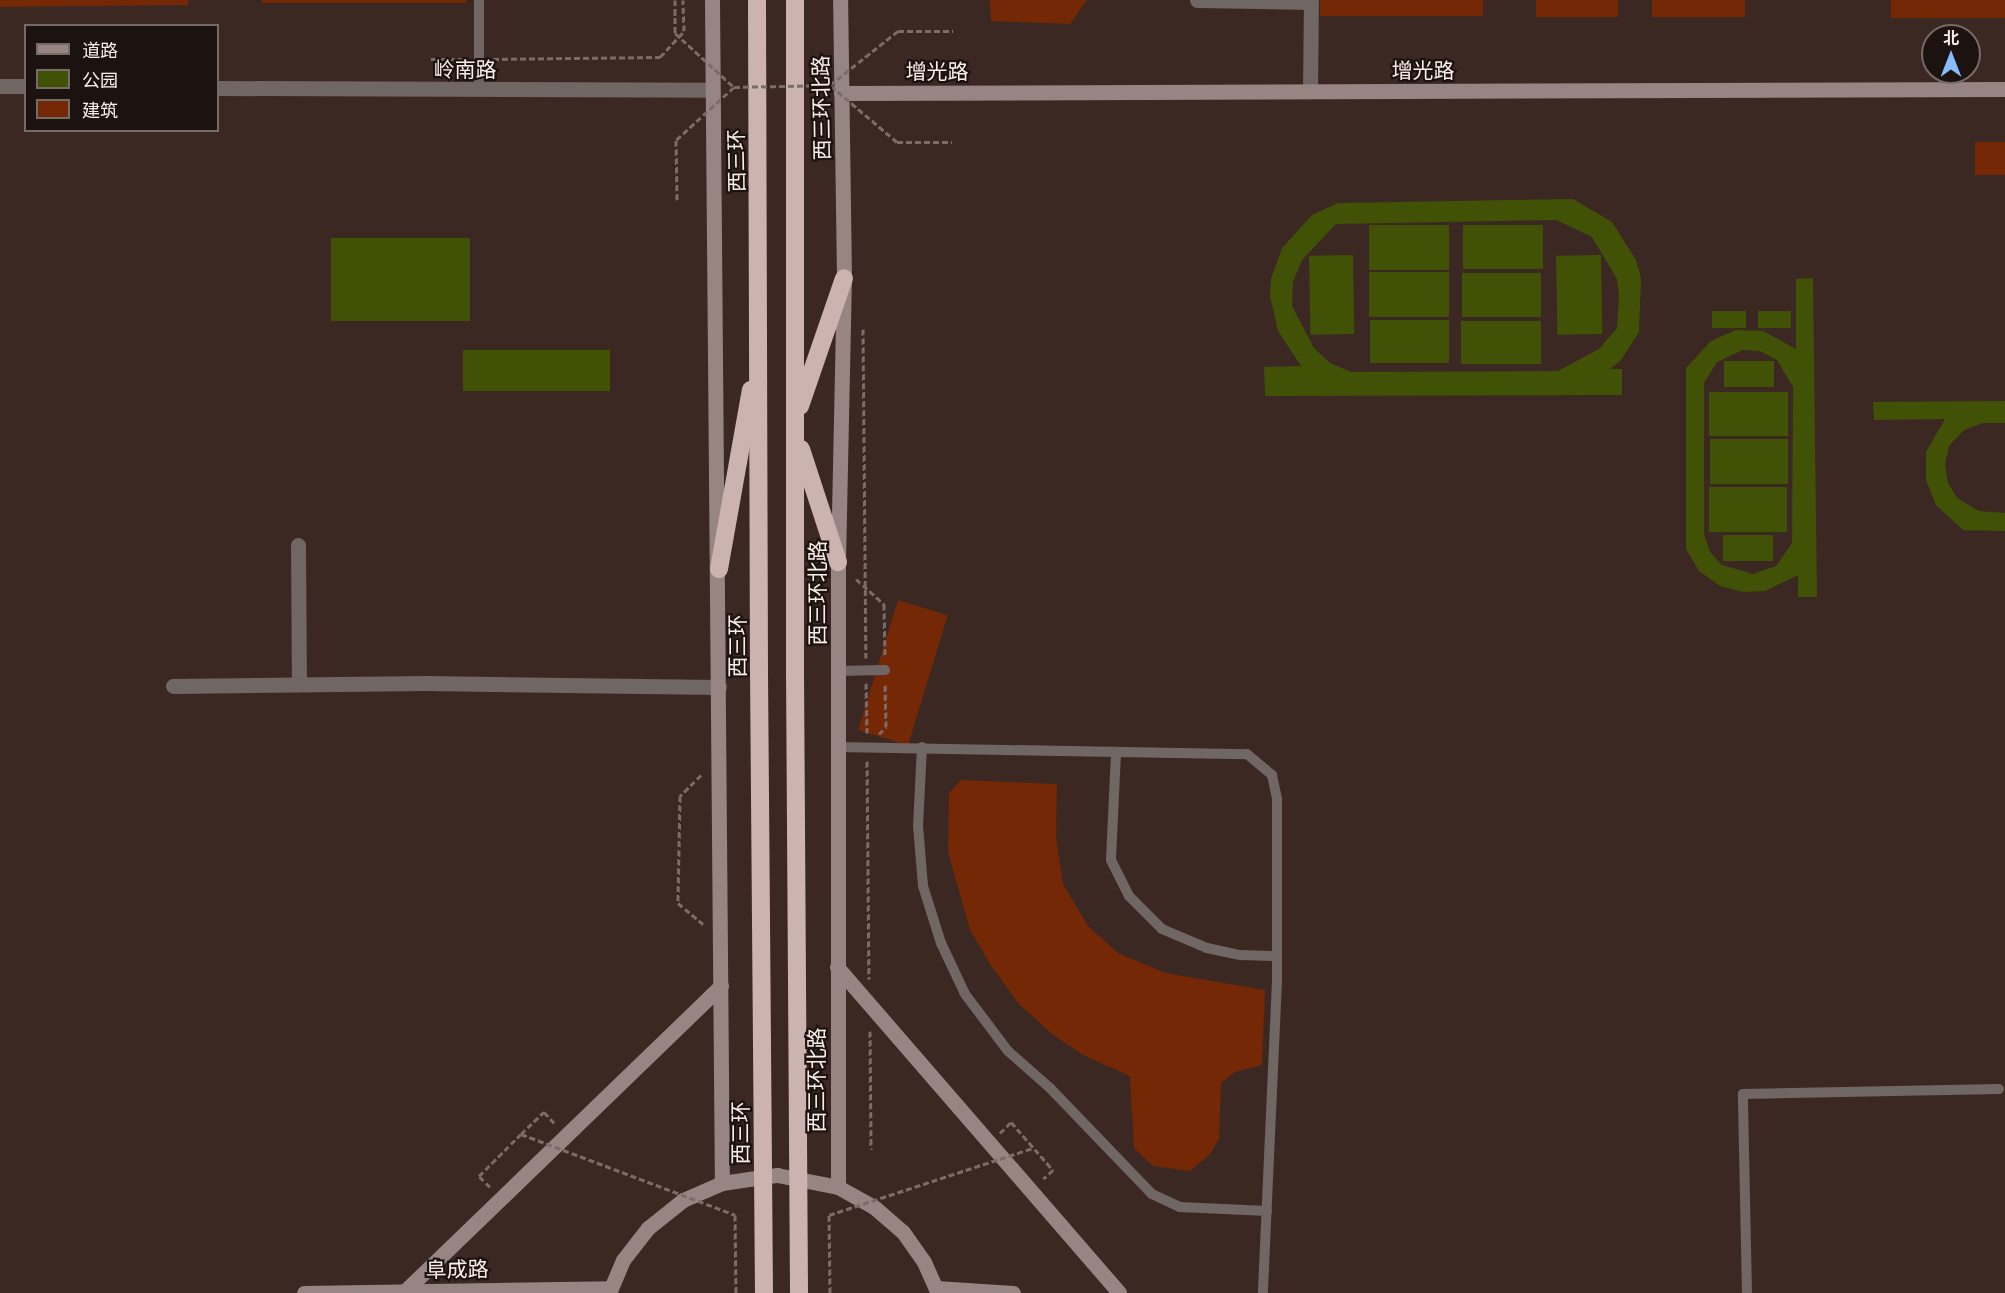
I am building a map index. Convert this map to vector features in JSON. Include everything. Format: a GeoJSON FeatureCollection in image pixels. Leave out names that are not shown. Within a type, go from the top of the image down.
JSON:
{"type":"FeatureCollection","features":[{"type":"Feature","properties":{"kind":"highway","name":"西三环"},"geometry":{"type":"LineString","coordinates":[[757,0],[764,1293]]}},
{"type":"Feature","properties":{"kind":"highway"},"geometry":{"type":"LineString","coordinates":[[795,0],[795,671],[799,1293]]}},
{"type":"Feature","properties":{"kind":"highway"},"geometry":{"type":"LineString","coordinates":[[838,562],[796,426],[844,278]]}},
{"type":"Feature","properties":{"kind":"highway"},"geometry":{"type":"LineString","coordinates":[[719,569],[760,344]]}},
{"type":"Feature","properties":{"kind":"street"},"geometry":{"type":"LineString","coordinates":[[712,0],[720,687],[722,1182]]}},
{"type":"Feature","properties":{"kind":"street","name":"西三环北路"},"geometry":{"type":"LineString","coordinates":[[838,1187],[837,671],[844,278],[835,89],[840,0]]}},
{"type":"Feature","properties":{"kind":"street"},"geometry":{"type":"LineString","coordinates":[[1197,0],[1311,1],[1310,91]]}},
{"type":"Feature","properties":{"kind":"street"},"geometry":{"type":"LineString","coordinates":[[0,86],[24,86]]}},
{"type":"Feature","properties":{"kind":"street","name":"岭南路"},"geometry":{"type":"LineString","coordinates":[[219,88],[712,90]]}},
{"type":"Feature","properties":{"kind":"street","name":"增光路"},"geometry":{"type":"LineString","coordinates":[[835,89],[1310,91],[2005,89]]}},
{"type":"Feature","properties":{"kind":"street"},"geometry":{"type":"LineString","coordinates":[[298,545],[299,684]]}},
{"type":"Feature","properties":{"kind":"street"},"geometry":{"type":"LineString","coordinates":[[173,686],[299,684],[720,687]]}},
{"type":"Feature","properties":{"kind":"street"},"geometry":{"type":"LineString","coordinates":[[837,967],[1119,1293]]}},
{"type":"Feature","properties":{"kind":"street"},"geometry":{"type":"LineString","coordinates":[[406,1290],[721,986]]}},
{"type":"Feature","properties":{"kind":"street"},"geometry":{"type":"LineString","coordinates":[[610,1290],[624,1260],[648,1228],[683,1200],[722,1182],[777,1175],[838,1187],[874,1206],[903,1232],[924,1262],[937,1290],[1013,1293]]}},
{"type":"Feature","properties":{"kind":"street","name":"阜成路"},"geometry":{"type":"LineString","coordinates":[[304,1293],[406,1290],[610,1290]]}},
{"type":"Feature","properties":{"kind":"lane"},"geometry":{"type":"LineString","coordinates":[[479,0],[479,90]]}},
{"type":"Feature","properties":{"kind":"lane"},"geometry":{"type":"LineString","coordinates":[[837,671],[885,670]]}},
{"type":"Feature","properties":{"kind":"lane"},"geometry":{"type":"LineString","coordinates":[[837,747],[1247,754],[1272,775],[1277,800],[1277,956],[1263,1293]]}},
{"type":"Feature","properties":{"kind":"lane"},"geometry":{"type":"LineString","coordinates":[[922,747],[918,826],[923,886],[941,943],[965,994],[1008,1051],[1050,1088],[1152,1194],[1180,1206],[1267,1210]]}},
{"type":"Feature","properties":{"kind":"lane"},"geometry":{"type":"LineString","coordinates":[[1116,753],[1111,860],[1129,896],[1162,928],[1207,948],[1241,955],[1277,956]]}},
{"type":"Feature","properties":{"kind":"lane"},"geometry":{"type":"LineString","coordinates":[[1747,1293],[1743,1094],[2000,1089]]}},
{"type":"Feature","properties":{"kind":"path"},"geometry":{"type":"LineString","coordinates":[[675,0],[675,33],[734,87],[835,89],[897,142],[952,142]]}},
{"type":"Feature","properties":{"kind":"path"},"geometry":{"type":"LineString","coordinates":[[431,59],[660,57],[684,31],[683,0]]}},
{"type":"Feature","properties":{"kind":"path"},"geometry":{"type":"LineString","coordinates":[[835,89],[898,31],[953,31]]}},
{"type":"Feature","properties":{"kind":"path"},"geometry":{"type":"LineString","coordinates":[[676,200],[676,140],[734,87]]}},
{"type":"Feature","properties":{"kind":"path"},"geometry":{"type":"LineString","coordinates":[[862,328],[871,1149]]}},
{"type":"Feature","properties":{"kind":"path"},"geometry":{"type":"LineString","coordinates":[[720,758],[680,796],[678,903],[721,939]]}},
{"type":"Feature","properties":{"kind":"path"},"geometry":{"type":"LineString","coordinates":[[479,1176],[544,1112]]}},
{"type":"Feature","properties":{"kind":"path"},"geometry":{"type":"LineString","coordinates":[[1011,1122],[1053,1170]]}},
{"type":"Feature","properties":{"kind":"path"},"geometry":{"type":"LineString","coordinates":[[521,1134],[735,1215],[736,1293]]}},
{"type":"Feature","properties":{"kind":"path"},"geometry":{"type":"LineString","coordinates":[[830,1293],[829,1215],[1033,1148]]}},
{"type":"Feature","properties":{"kind":"green space"},"geometry":{"type":"Polygon","coordinates":[[[1573,199],[1612,222],[1636,260],[1641,278],[1639,332],[1621,360],[1610,369],[1622,369],[1622,395],[1265,396],[1264,367],[1301,366],[1278,331],[1270,296],[1271,279],[1282,248],[1312,215],[1338,203],[1573,199]],[[1556,220],[1336,224],[1302,260],[1293,282],[1292,306],[1314,348],[1330,363],[1351,372],[1558,371],[1599,349],[1617,328],[1619,297],[1617,279],[1592,237],[1556,220]]]}},
{"type":"Feature","properties":{"kind":"green space"},"geometry":{"type":"Polygon","coordinates":[[[1369,225],[1449,225],[1449,270],[1369,270],[1369,225]]]}},
{"type":"Feature","properties":{"kind":"green space"},"geometry":{"type":"Polygon","coordinates":[[[1463,225],[1543,225],[1543,269],[1463,269],[1463,225]]]}},
{"type":"Feature","properties":{"kind":"green space"},"geometry":{"type":"Polygon","coordinates":[[[331,238],[470,238],[470,321],[331,321],[331,238]]]}},
{"type":"Feature","properties":{"kind":"green space"},"geometry":{"type":"Polygon","coordinates":[[[1353,255],[1354,334],[1310,335],[1309,256],[1353,255]]]}},
{"type":"Feature","properties":{"kind":"green space"},"geometry":{"type":"Polygon","coordinates":[[[1601,255],[1602,334],[1557,335],[1556,256],[1601,255]]]}},
{"type":"Feature","properties":{"kind":"green space"},"geometry":{"type":"Polygon","coordinates":[[[1369,272],[1449,272],[1449,317],[1369,317],[1369,272]]]}},
{"type":"Feature","properties":{"kind":"green space"},"geometry":{"type":"Polygon","coordinates":[[[1462,273],[1541,273],[1541,317],[1462,317],[1462,273]]]}},
{"type":"Feature","properties":{"kind":"green space"},"geometry":{"type":"Polygon","coordinates":[[[1813,278],[1817,597],[1798,597],[1798,575],[1765,591],[1743,592],[1720,586],[1699,571],[1686,549],[1686,368],[1711,341],[1736,330],[1763,331],[1796,349],[1796,279],[1813,278]],[[1743,350],[1717,362],[1704,383],[1704,534],[1710,552],[1722,565],[1753,574],[1776,566],[1792,543],[1793,387],[1777,360],[1760,351],[1743,350]]]}},
{"type":"Feature","properties":{"kind":"green space"},"geometry":{"type":"Polygon","coordinates":[[[1712,311],[1746,311],[1746,328],[1712,328],[1712,311]]]}},
{"type":"Feature","properties":{"kind":"green space"},"geometry":{"type":"Polygon","coordinates":[[[1758,311],[1791,311],[1791,328],[1758,328],[1758,311]]]}},
{"type":"Feature","properties":{"kind":"green space"},"geometry":{"type":"Polygon","coordinates":[[[1370,320],[1449,320],[1449,363],[1370,363],[1370,320]]]}},
{"type":"Feature","properties":{"kind":"green space"},"geometry":{"type":"Polygon","coordinates":[[[1461,321],[1541,321],[1541,364],[1461,364],[1461,321]]]}},
{"type":"Feature","properties":{"kind":"green space"},"geometry":{"type":"Polygon","coordinates":[[[463,350],[610,350],[610,391],[463,391],[463,350]]]}},
{"type":"Feature","properties":{"kind":"green space"},"geometry":{"type":"Polygon","coordinates":[[[1724,361],[1774,361],[1774,387],[1724,387],[1724,361]]]}},
{"type":"Feature","properties":{"kind":"green space"},"geometry":{"type":"Polygon","coordinates":[[[1709,392],[1788,392],[1788,436],[1709,436],[1709,392]]]}},
{"type":"Feature","properties":{"kind":"green space"},"geometry":{"type":"Polygon","coordinates":[[[2005,401],[2005,423],[1983,423],[1964,430],[1949,446],[1945,464],[1948,483],[1957,498],[1979,511],[2005,513],[2005,531],[1963,530],[1936,505],[1926,480],[1926,452],[1945,419],[1874,420],[1873,402],[2005,401]]]}},
{"type":"Feature","properties":{"kind":"green space"},"geometry":{"type":"Polygon","coordinates":[[[1710,439],[1788,439],[1788,484],[1710,484],[1710,439]]]}},
{"type":"Feature","properties":{"kind":"green space"},"geometry":{"type":"Polygon","coordinates":[[[1709,487],[1787,487],[1787,532],[1709,532],[1709,487]]]}},
{"type":"Feature","properties":{"kind":"green space"},"geometry":{"type":"Polygon","coordinates":[[[1723,535],[1773,535],[1773,561],[1723,561],[1723,535]]]}},
{"type":"Feature","properties":{"kind":"building"},"geometry":{"type":"Polygon","coordinates":[[[0,0],[188,0],[188,5],[0,7],[0,0]]]}},
{"type":"Feature","properties":{"kind":"building"},"geometry":{"type":"Polygon","coordinates":[[[262,0],[466,0],[466,3],[262,3],[262,0]]]}},
{"type":"Feature","properties":{"kind":"building"},"geometry":{"type":"Polygon","coordinates":[[[990,0],[1087,0],[1070,24],[991,21],[990,0]]]}},
{"type":"Feature","properties":{"kind":"building"},"geometry":{"type":"Polygon","coordinates":[[[1320,0],[1483,0],[1483,16],[1320,16],[1320,0]]]}},
{"type":"Feature","properties":{"kind":"building"},"geometry":{"type":"Polygon","coordinates":[[[1536,0],[1618,0],[1618,17],[1536,17],[1536,0]]]}},
{"type":"Feature","properties":{"kind":"building"},"geometry":{"type":"Polygon","coordinates":[[[1652,0],[1745,0],[1745,17],[1652,17],[1652,0]]]}},
{"type":"Feature","properties":{"kind":"building"},"geometry":{"type":"Polygon","coordinates":[[[1891,0],[2005,0],[2005,18],[1891,18],[1891,0]]]}},
{"type":"Feature","properties":{"kind":"building"},"geometry":{"type":"Polygon","coordinates":[[[1975,142],[2005,142],[2005,175],[1975,175],[1975,142]]]}},
{"type":"Feature","properties":{"kind":"building"},"geometry":{"type":"Polygon","coordinates":[[[898,600],[948,615],[908,745],[858,730],[898,600]]]}},
{"type":"Feature","properties":{"kind":"building"},"geometry":{"type":"Polygon","coordinates":[[[961,780],[1057,784],[1056,837],[1063,884],[1088,926],[1118,953],[1165,973],[1265,990],[1262,1065],[1235,1072],[1221,1083],[1219,1139],[1210,1154],[1190,1171],[1153,1166],[1134,1148],[1130,1076],[1083,1055],[1052,1034],[1018,1003],[990,964],[970,930],[948,852],[949,793],[961,780]]]}}]}
